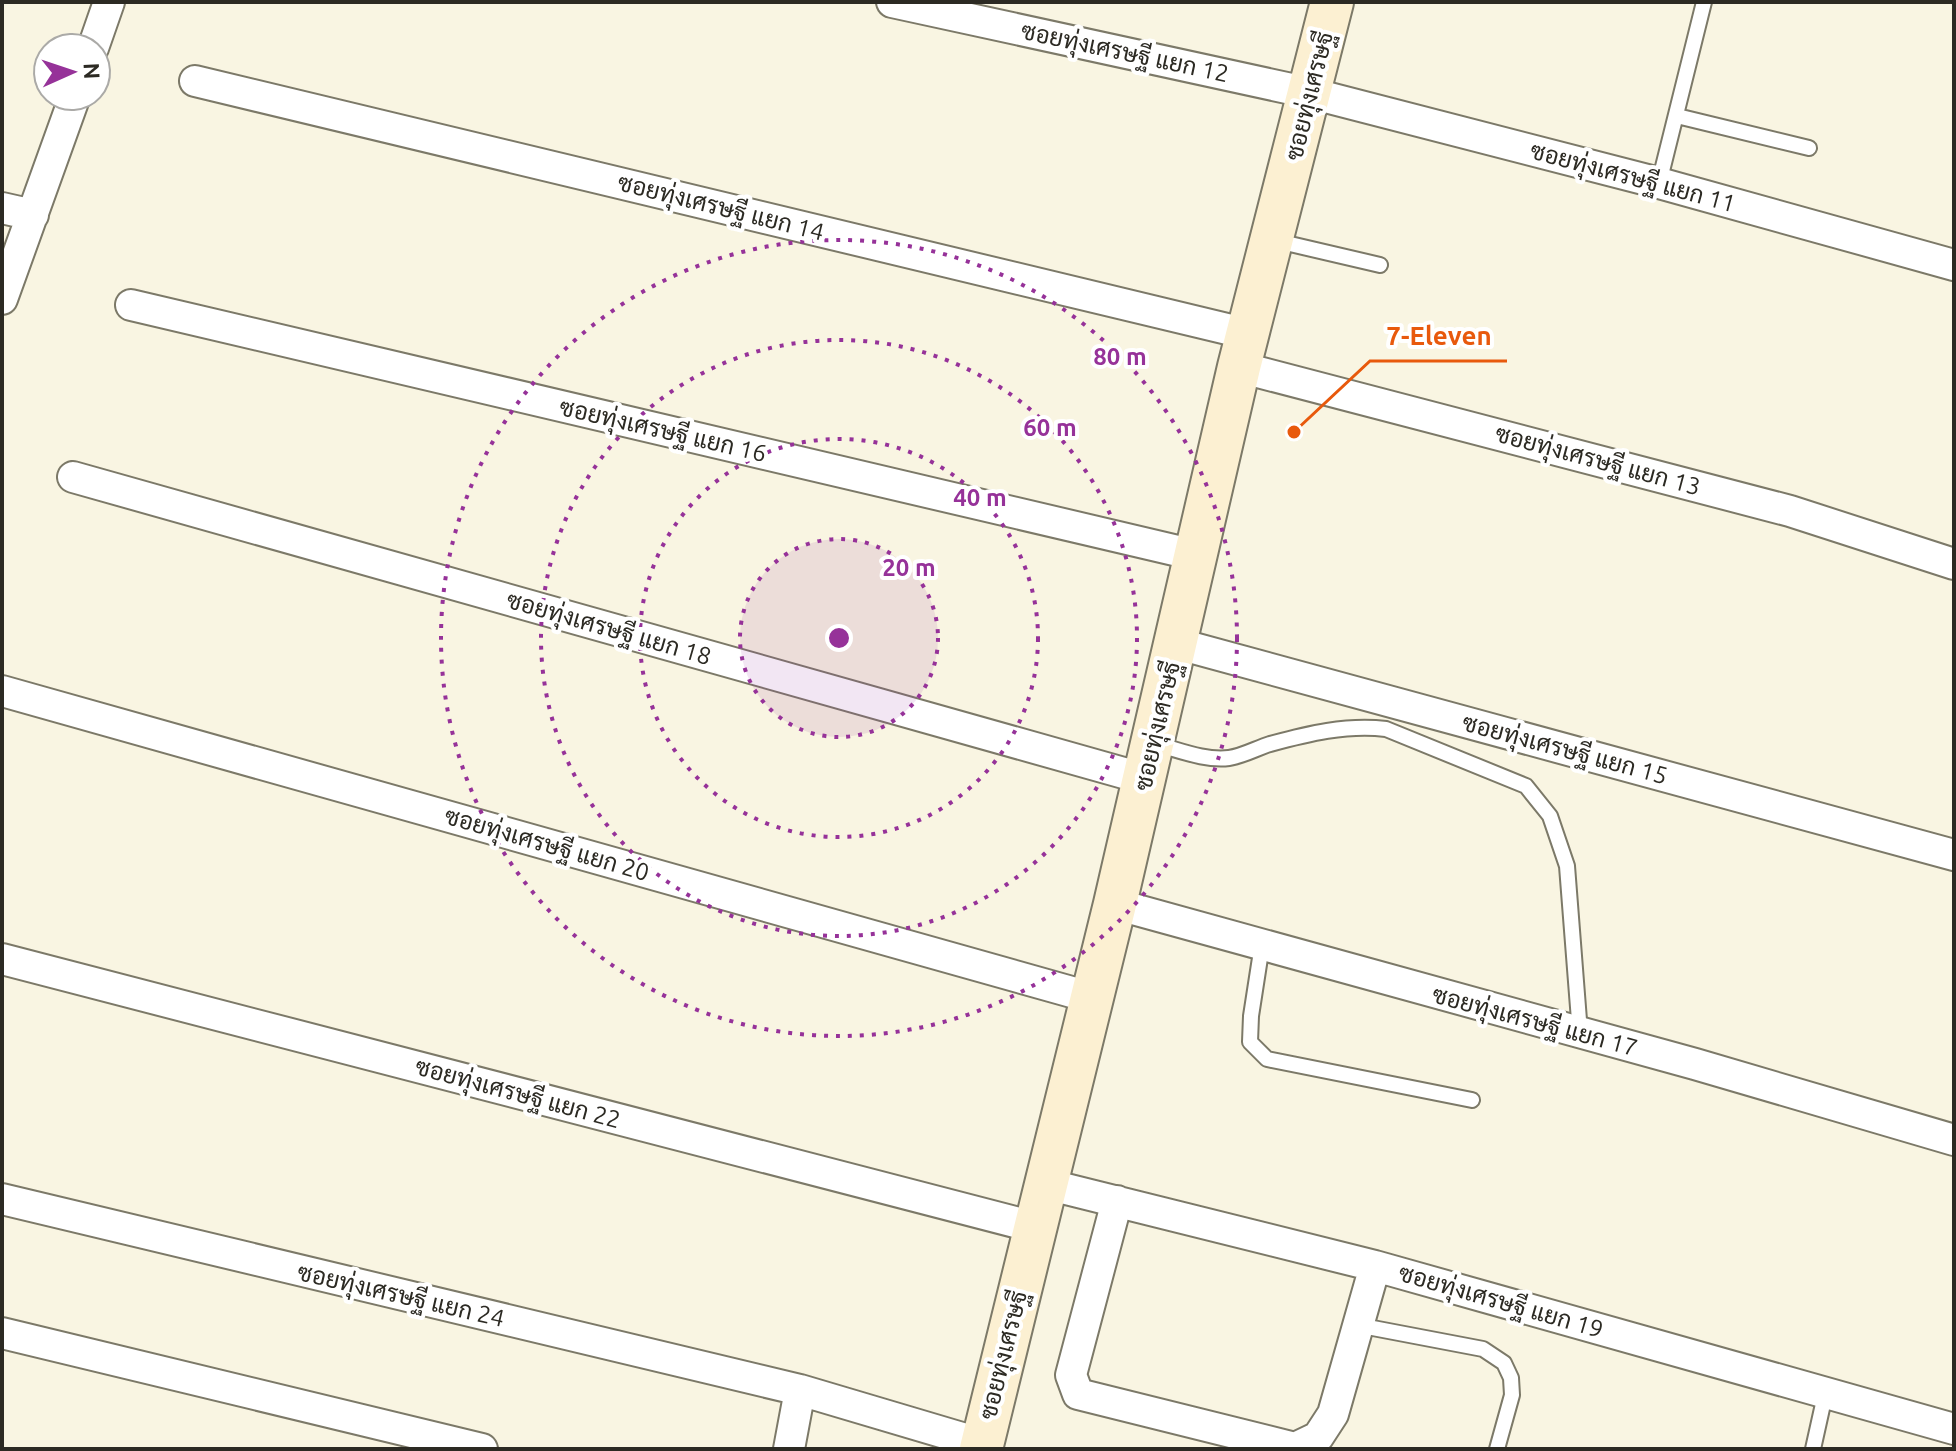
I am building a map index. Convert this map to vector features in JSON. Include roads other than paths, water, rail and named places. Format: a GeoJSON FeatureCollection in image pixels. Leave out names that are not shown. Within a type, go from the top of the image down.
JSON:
{"type":"FeatureCollection","features":[{"type":"Feature","properties":{"kind":"main road","name":"ซอยทุ่งเศรษฐี"},"geometry":{"type":"LineString","coordinates":[[981,1446],[1093,998],[1243,350],[1332,2]]}},
{"type":"Feature","properties":{"kind":"street"},"geometry":{"type":"LineString","coordinates":[[99,32],[109,2]]}},
{"type":"Feature","properties":{"kind":"street","name":"ซอยทุ่งเศรษฐี แยก 12"},"geometry":{"type":"LineString","coordinates":[[892,2],[1310,93]]}},
{"type":"Feature","properties":{"kind":"street","name":"ซอยทุ่งเศรษฐี แยก 14"},"geometry":{"type":"LineString","coordinates":[[195,81],[1243,350]]}},
{"type":"Feature","properties":{"kind":"street","name":"ซอยทุ่งเศรษฐี แยก 11"},"geometry":{"type":"LineString","coordinates":[[1310,93],[1659,183],[1954,265]]}},
{"type":"Feature","properties":{"kind":"street"},"geometry":{"type":"LineString","coordinates":[[5,280],[33,215],[69,112]]}},
{"type":"Feature","properties":{"kind":"street"},"geometry":{"type":"LineString","coordinates":[[2,208],[33,215]]}},
{"type":"Feature","properties":{"kind":"street","name":"ซอยทุ่งเศรษฐี แยก 16"},"geometry":{"type":"LineString","coordinates":[[131,305],[1195,555]]}},
{"type":"Feature","properties":{"kind":"street","name":"ซอยทุ่งเศรษฐี แยก 13"},"geometry":{"type":"LineString","coordinates":[[1243,350],[1780,509],[1954,564]]}},
{"type":"Feature","properties":{"kind":"street","name":"ซอยทุ่งเศรษฐี แยก 18"},"geometry":{"type":"LineString","coordinates":[[73,477],[1149,761]]}},
{"type":"Feature","properties":{"kind":"street","name":"ซอยทุ่งเศรษฐี แยก 15"},"geometry":{"type":"LineString","coordinates":[[1175,643],[1954,855]]}},
{"type":"Feature","properties":{"kind":"street","name":"ซอยทุ่งเศรษฐี แยก 20"},"geometry":{"type":"LineString","coordinates":[[2,691],[1093,998]]}},
{"type":"Feature","properties":{"kind":"street","name":"ซอยทุ่งเศรษฐี แยก 17"},"geometry":{"type":"LineString","coordinates":[[1115,904],[1954,1139]]}},
{"type":"Feature","properties":{"kind":"street","name":"ซอยทุ่งเศรษฐี แยก 22"},"geometry":{"type":"LineString","coordinates":[[2,959],[1034,1227]]}},
{"type":"Feature","properties":{"kind":"street","name":"ซอยทุ่งเศรษฐี แยก 19"},"geometry":{"type":"LineString","coordinates":[[1046,1184],[1375,1266],[1954,1429]]}},
{"type":"Feature","properties":{"kind":"street","name":"ซอยทุ่งเศรษฐี แยก 24"},"geometry":{"type":"LineString","coordinates":[[2,1199],[800,1390],[981,1446]]}},
{"type":"Feature","properties":{"kind":"street"},"geometry":{"type":"LineString","coordinates":[[1117,1201],[1071,1375],[1078,1394],[1295,1448],[1318,1437],[1333,1414],[1375,1266]]}},
{"type":"Feature","properties":{"kind":"street"},"geometry":{"type":"LineString","coordinates":[[2,1333],[482,1449]]}},
{"type":"Feature","properties":{"kind":"street"},"geometry":{"type":"LineString","coordinates":[[789,1449],[800,1390]]}},
{"type":"Feature","properties":{"kind":"lane"},"geometry":{"type":"LineString","coordinates":[[1659,183],[1704,2]]}},
{"type":"Feature","properties":{"kind":"lane"},"geometry":{"type":"LineString","coordinates":[[1677,116],[1809,148]]}},
{"type":"Feature","properties":{"kind":"lane"},"geometry":{"type":"LineString","coordinates":[[1273,240],[1380,265]]}},
{"type":"Feature","properties":{"kind":"lane"},"geometry":{"type":"LineString","coordinates":[[1149,761],[1230,758],[1321,732],[1362,726],[1386,729],[1526,786],[1550,816],[1567,866],[1580,1033]]}},
{"type":"Feature","properties":{"kind":"lane"},"geometry":{"type":"LineString","coordinates":[[1262,945],[1250,1042],[1267,1059],[1472,1100]]}},
{"type":"Feature","properties":{"kind":"lane"},"geometry":{"type":"LineString","coordinates":[[1356,1325],[1483,1349],[1504,1363],[1511,1378],[1512,1395],[1497,1449]]}},
{"type":"Feature","properties":{"kind":"lane"},"geometry":{"type":"LineString","coordinates":[[1813,1449],[1825,1395]]}},
{"type":"Feature","properties":{"kind":"place","name":"7-Eleven"},"geometry":{"type":"Point","coordinates":[1294,432]}}]}
